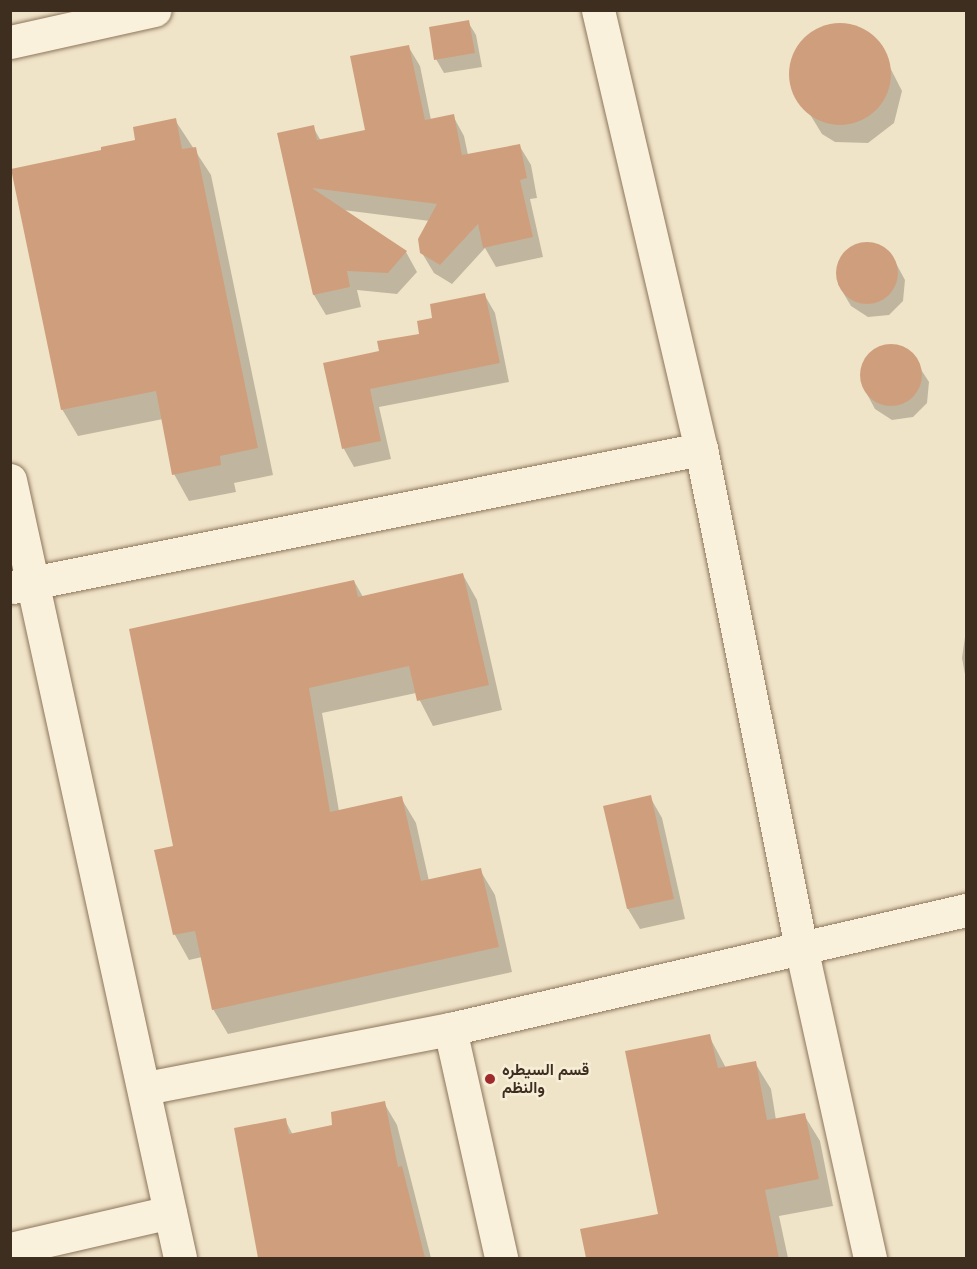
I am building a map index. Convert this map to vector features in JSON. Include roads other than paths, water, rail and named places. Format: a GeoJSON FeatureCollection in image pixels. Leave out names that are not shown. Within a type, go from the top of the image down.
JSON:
{"type":"FeatureCollection","features":[{"type":"Feature","properties":{"kind":"street"},"geometry":{"type":"LineString","coordinates":[[10,42],[154,10]]}},
{"type":"Feature","properties":{"kind":"street"},"geometry":{"type":"LineString","coordinates":[[598,10],[701,449],[801,947],[870,1258]]}},
{"type":"Feature","properties":{"kind":"street"},"geometry":{"type":"LineString","coordinates":[[22,585],[701,449]]}},
{"type":"Feature","properties":{"kind":"street"},"geometry":{"type":"LineString","coordinates":[[10,480],[22,585],[146,1088],[180,1258]]}},
{"type":"Feature","properties":{"kind":"street"},"geometry":{"type":"LineString","coordinates":[[146,1088],[450,1029],[966,910]]}},
{"type":"Feature","properties":{"kind":"street"},"geometry":{"type":"LineString","coordinates":[[450,1029],[501,1258]]}},
{"type":"Feature","properties":{"kind":"street"},"geometry":{"type":"LineString","coordinates":[[10,1249],[170,1212]]}},
{"type":"Feature","properties":{"kind":"place","name":"قسم السيطره والنظم"},"geometry":{"type":"Point","coordinates":[490,1079]}}]}
